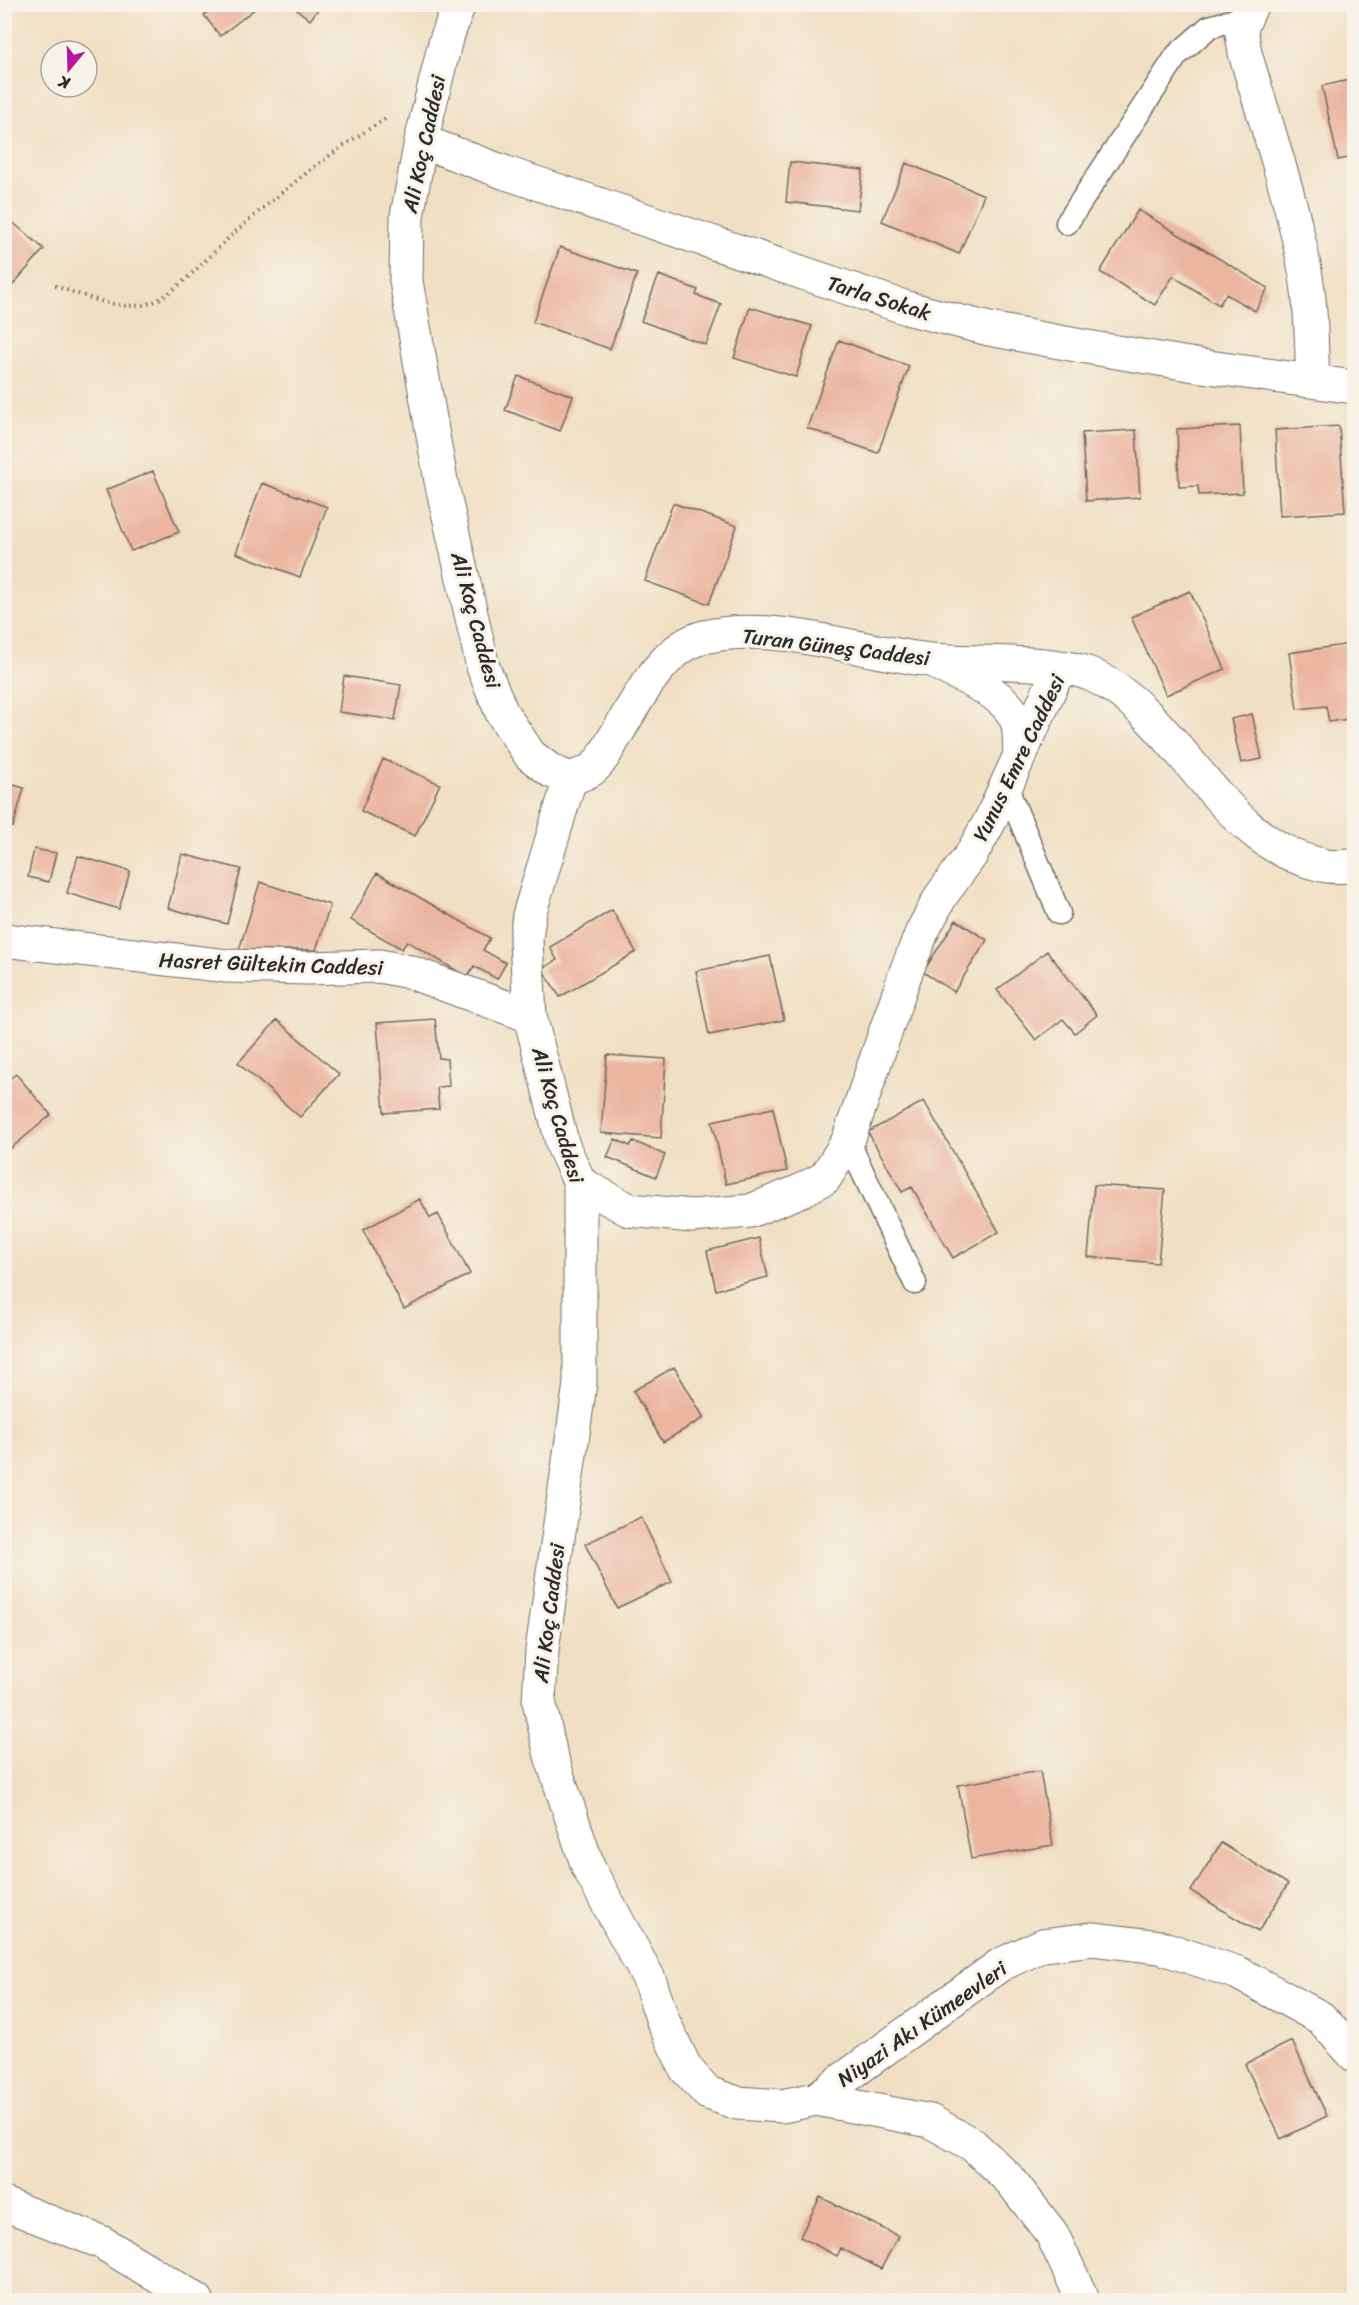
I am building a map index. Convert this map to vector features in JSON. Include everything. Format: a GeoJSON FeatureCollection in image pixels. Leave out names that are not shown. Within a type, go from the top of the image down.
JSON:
{"type":"FeatureCollection","features":[{"type":"Feature","properties":{"kind":"street","name":"Ali Koç Caddesi"},"geometry":{"type":"LineString","coordinates":[[459,4],[445,43],[421,141],[407,216],[406,281],[441,481],[483,667],[502,713],[530,754],[551,771],[570,779],[529,915],[526,950],[530,1016],[563,1146],[580,1183],[580,1384],[542,1650],[539,1701],[551,1756],[588,1867],[649,1979],[663,2021],[686,2069],[708,2093],[737,2103],[782,2106],[816,2099]]}},
{"type":"Feature","properties":{"kind":"street"},"geometry":{"type":"LineString","coordinates":[[1248,11],[1241,28],[1245,53],[1295,220],[1305,273],[1313,381]]}},
{"type":"Feature","properties":{"kind":"street","name":"Tarla Sokak"},"geometry":{"type":"LineString","coordinates":[[421,141],[907,308],[989,329],[1087,347],[1354,387]]}},
{"type":"Feature","properties":{"kind":"street","name":"Turan Güneş Caddesi"},"geometry":{"type":"LineString","coordinates":[[570,779],[592,769],[652,678],[674,654],[702,638],[746,632],[815,640],[929,660],[1060,667]]}},
{"type":"Feature","properties":{"kind":"street"},"geometry":{"type":"LineString","coordinates":[[929,660],[1001,700],[1012,711],[1018,725],[1020,754]]}},
{"type":"Feature","properties":{"kind":"street","name":"Yunus Emre Caddesi"},"geometry":{"type":"LineString","coordinates":[[580,1183],[629,1210],[692,1216],[750,1211],[800,1191],[825,1178],[848,1141],[922,932],[941,896],[971,855],[1006,786],[1060,667],[1091,675],[1124,696],[1167,736],[1253,831],[1285,853],[1323,866],[1354,866]]}},
{"type":"Feature","properties":{"kind":"street","name":"Hasret Gültekin Caddesi"},"geometry":{"type":"LineString","coordinates":[[4,940],[227,966],[307,968],[379,966],[410,972],[530,1016]]}},
{"type":"Feature","properties":{"kind":"street","name":"Niyazi Akı Kümeevleri"},"geometry":{"type":"LineString","coordinates":[[816,2099],[1000,1965],[1043,1945],[1092,1939],[1160,1947],[1238,1973],[1321,2018],[1354,2055]]}},
{"type":"Feature","properties":{"kind":"street"},"geometry":{"type":"LineString","coordinates":[[816,2099],[930,2121],[973,2145],[1011,2181],[1052,2234],[1083,2301]]}},
{"type":"Feature","properties":{"kind":"street"},"geometry":{"type":"LineString","coordinates":[[4,2204],[101,2242],[197,2301]]}},
{"type":"Feature","properties":{"kind":"lane"},"geometry":{"type":"LineString","coordinates":[[1067,223],[1178,56],[1209,27],[1248,11]]}},
{"type":"Feature","properties":{"kind":"lane"},"geometry":{"type":"LineString","coordinates":[[1006,786],[1059,913]]}},
{"type":"Feature","properties":{"kind":"lane"},"geometry":{"type":"LineString","coordinates":[[848,1141],[915,1283]]}},
{"type":"Feature","properties":{"kind":"path"},"geometry":{"type":"LineString","coordinates":[[55,286],[101,300],[132,306],[154,302],[177,285],[284,190],[334,151],[398,111],[433,95]]}},
{"type":"Feature","properties":{"kind":"building"},"geometry":{"type":"Polygon","coordinates":[[[217,4],[261,4],[220,36],[204,15],[217,4]]]}},
{"type":"Feature","properties":{"kind":"building"},"geometry":{"type":"Polygon","coordinates":[[[290,4],[322,4],[310,20],[290,4]]]}},
{"type":"Feature","properties":{"kind":"building"},"geometry":{"type":"Polygon","coordinates":[[[1354,79],[1354,157],[1338,160],[1322,86],[1354,79]]]}},
{"type":"Feature","properties":{"kind":"building"},"geometry":{"type":"Polygon","coordinates":[[[790,162],[863,170],[858,210],[786,202],[790,162]]]}},
{"type":"Feature","properties":{"kind":"building"},"geometry":{"type":"Polygon","coordinates":[[[906,163],[984,195],[959,254],[882,221],[906,163]]]}},
{"type":"Feature","properties":{"kind":"building"},"geometry":{"type":"Polygon","coordinates":[[[1138,210],[1268,288],[1255,311],[1226,294],[1219,305],[1173,276],[1155,305],[1100,272],[1138,210]]]}},
{"type":"Feature","properties":{"kind":"building"},"geometry":{"type":"Polygon","coordinates":[[[4,215],[44,249],[4,295],[4,215]]]}},
{"type":"Feature","properties":{"kind":"building"},"geometry":{"type":"Polygon","coordinates":[[[560,247],[637,274],[610,349],[533,322],[560,247]]]}},
{"type":"Feature","properties":{"kind":"building"},"geometry":{"type":"Polygon","coordinates":[[[659,275],[698,290],[696,295],[721,304],[706,345],[641,321],[659,275]]]}},
{"type":"Feature","properties":{"kind":"building"},"geometry":{"type":"Polygon","coordinates":[[[750,307],[812,326],[796,377],[734,358],[750,307]]]}},
{"type":"Feature","properties":{"kind":"building"},"geometry":{"type":"Polygon","coordinates":[[[839,340],[909,366],[878,453],[807,428],[839,340]]]}},
{"type":"Feature","properties":{"kind":"building"},"geometry":{"type":"Polygon","coordinates":[[[518,376],[573,396],[560,431],[505,410],[518,376]]]}},
{"type":"Feature","properties":{"kind":"building"},"geometry":{"type":"Polygon","coordinates":[[[1240,426],[1243,493],[1199,495],[1198,486],[1179,487],[1177,429],[1240,426]]]}},
{"type":"Feature","properties":{"kind":"building"},"geometry":{"type":"Polygon","coordinates":[[[1339,426],[1345,512],[1280,516],[1275,430],[1339,426]]]}},
{"type":"Feature","properties":{"kind":"building"},"geometry":{"type":"Polygon","coordinates":[[[1136,430],[1140,497],[1086,501],[1082,433],[1136,430]]]}},
{"type":"Feature","properties":{"kind":"building"},"geometry":{"type":"Polygon","coordinates":[[[153,471],[179,532],[131,551],[106,490],[153,471]]]}},
{"type":"Feature","properties":{"kind":"building"},"geometry":{"type":"Polygon","coordinates":[[[262,483],[327,507],[300,577],[236,553],[262,483]]]}},
{"type":"Feature","properties":{"kind":"building"},"geometry":{"type":"Polygon","coordinates":[[[673,503],[737,526],[709,604],[645,581],[673,503]]]}},
{"type":"Feature","properties":{"kind":"building"},"geometry":{"type":"Polygon","coordinates":[[[1190,591],[1225,669],[1166,695],[1131,617],[1190,591]]]}},
{"type":"Feature","properties":{"kind":"building"},"geometry":{"type":"Polygon","coordinates":[[[1350,644],[1354,679],[1354,718],[1329,722],[1326,706],[1297,709],[1289,653],[1350,644]]]}},
{"type":"Feature","properties":{"kind":"building"},"geometry":{"type":"Polygon","coordinates":[[[344,676],[401,685],[395,720],[339,712],[344,676]]]}},
{"type":"Feature","properties":{"kind":"building"},"geometry":{"type":"Polygon","coordinates":[[[1252,714],[1262,759],[1241,763],[1231,719],[1252,714]]]}},
{"type":"Feature","properties":{"kind":"building"},"geometry":{"type":"Polygon","coordinates":[[[383,759],[440,784],[415,836],[361,811],[383,759]]]}},
{"type":"Feature","properties":{"kind":"building"},"geometry":{"type":"Polygon","coordinates":[[[4,782],[24,788],[13,827],[4,825],[4,782]]]}},
{"type":"Feature","properties":{"kind":"building"},"geometry":{"type":"Polygon","coordinates":[[[34,849],[56,853],[49,882],[28,877],[34,849]]]}},
{"type":"Feature","properties":{"kind":"building"},"geometry":{"type":"Polygon","coordinates":[[[182,854],[241,869],[227,924],[168,908],[182,854]]]}},
{"type":"Feature","properties":{"kind":"building"},"geometry":{"type":"Polygon","coordinates":[[[78,856],[130,871],[119,909],[67,893],[78,856]]]}},
{"type":"Feature","properties":{"kind":"building"},"geometry":{"type":"Polygon","coordinates":[[[377,873],[490,938],[483,950],[506,963],[497,979],[474,966],[467,977],[407,941],[402,949],[351,920],[377,873]]]}},
{"type":"Feature","properties":{"kind":"building"},"geometry":{"type":"Polygon","coordinates":[[[260,882],[330,905],[316,950],[239,950],[260,882]]]}},
{"type":"Feature","properties":{"kind":"building"},"geometry":{"type":"Polygon","coordinates":[[[612,910],[636,952],[560,997],[542,969],[557,960],[550,947],[612,910]]]}},
{"type":"Feature","properties":{"kind":"building"},"geometry":{"type":"Polygon","coordinates":[[[956,920],[987,940],[954,992],[923,972],[956,920]]]}},
{"type":"Feature","properties":{"kind":"building"},"geometry":{"type":"Polygon","coordinates":[[[1047,951],[1097,1015],[1075,1033],[1063,1019],[1036,1040],[997,990],[1047,951]]]}},
{"type":"Feature","properties":{"kind":"building"},"geometry":{"type":"Polygon","coordinates":[[[770,956],[784,1020],[709,1035],[696,971],[770,956]]]}},
{"type":"Feature","properties":{"kind":"building"},"geometry":{"type":"Polygon","coordinates":[[[435,1019],[439,1058],[447,1059],[449,1086],[437,1087],[439,1109],[384,1113],[377,1023],[435,1019]]]}},
{"type":"Feature","properties":{"kind":"building"},"geometry":{"type":"Polygon","coordinates":[[[277,1020],[339,1074],[300,1117],[238,1063],[277,1020]]]}},
{"type":"Feature","properties":{"kind":"building"},"geometry":{"type":"Polygon","coordinates":[[[607,1055],[666,1059],[661,1138],[601,1133],[607,1055]]]}},
{"type":"Feature","properties":{"kind":"building"},"geometry":{"type":"Polygon","coordinates":[[[16,1074],[51,1115],[4,1154],[4,1083],[16,1074]]]}},
{"type":"Feature","properties":{"kind":"building"},"geometry":{"type":"Polygon","coordinates":[[[924,1101],[999,1232],[953,1258],[912,1187],[902,1192],[868,1132],[924,1101]]]}},
{"type":"Feature","properties":{"kind":"building"},"geometry":{"type":"Polygon","coordinates":[[[773,1108],[787,1171],[726,1184],[712,1121],[773,1108]]]}},
{"type":"Feature","properties":{"kind":"building"},"geometry":{"type":"Polygon","coordinates":[[[615,1139],[630,1146],[633,1141],[665,1155],[656,1177],[607,1157],[615,1139]]]}},
{"type":"Feature","properties":{"kind":"building"},"geometry":{"type":"Polygon","coordinates":[[[1094,1185],[1165,1190],[1158,1263],[1088,1257],[1094,1185]]]}},
{"type":"Feature","properties":{"kind":"building"},"geometry":{"type":"Polygon","coordinates":[[[420,1199],[430,1218],[438,1214],[470,1274],[404,1309],[363,1230],[420,1199]]]}},
{"type":"Feature","properties":{"kind":"building"},"geometry":{"type":"Polygon","coordinates":[[[759,1238],[768,1277],[716,1290],[707,1251],[759,1238]]]}},
{"type":"Feature","properties":{"kind":"building"},"geometry":{"type":"Polygon","coordinates":[[[674,1367],[704,1418],[663,1442],[633,1391],[674,1367]]]}},
{"type":"Feature","properties":{"kind":"building"},"geometry":{"type":"Polygon","coordinates":[[[641,1517],[672,1582],[617,1608],[585,1544],[641,1517]]]}},
{"type":"Feature","properties":{"kind":"building"},"geometry":{"type":"Polygon","coordinates":[[[1040,1771],[1053,1845],[971,1859],[958,1785],[1040,1771]]]}},
{"type":"Feature","properties":{"kind":"building"},"geometry":{"type":"Polygon","coordinates":[[[1221,1843],[1288,1884],[1258,1932],[1191,1891],[1221,1843]]]}},
{"type":"Feature","properties":{"kind":"building"},"geometry":{"type":"Polygon","coordinates":[[[1292,2041],[1327,2116],[1281,2139],[1245,2064],[1292,2041]]]}},
{"type":"Feature","properties":{"kind":"building"},"geometry":{"type":"Polygon","coordinates":[[[820,2197],[898,2236],[881,2269],[841,2248],[837,2256],[800,2237],[820,2197]]]}}]}
